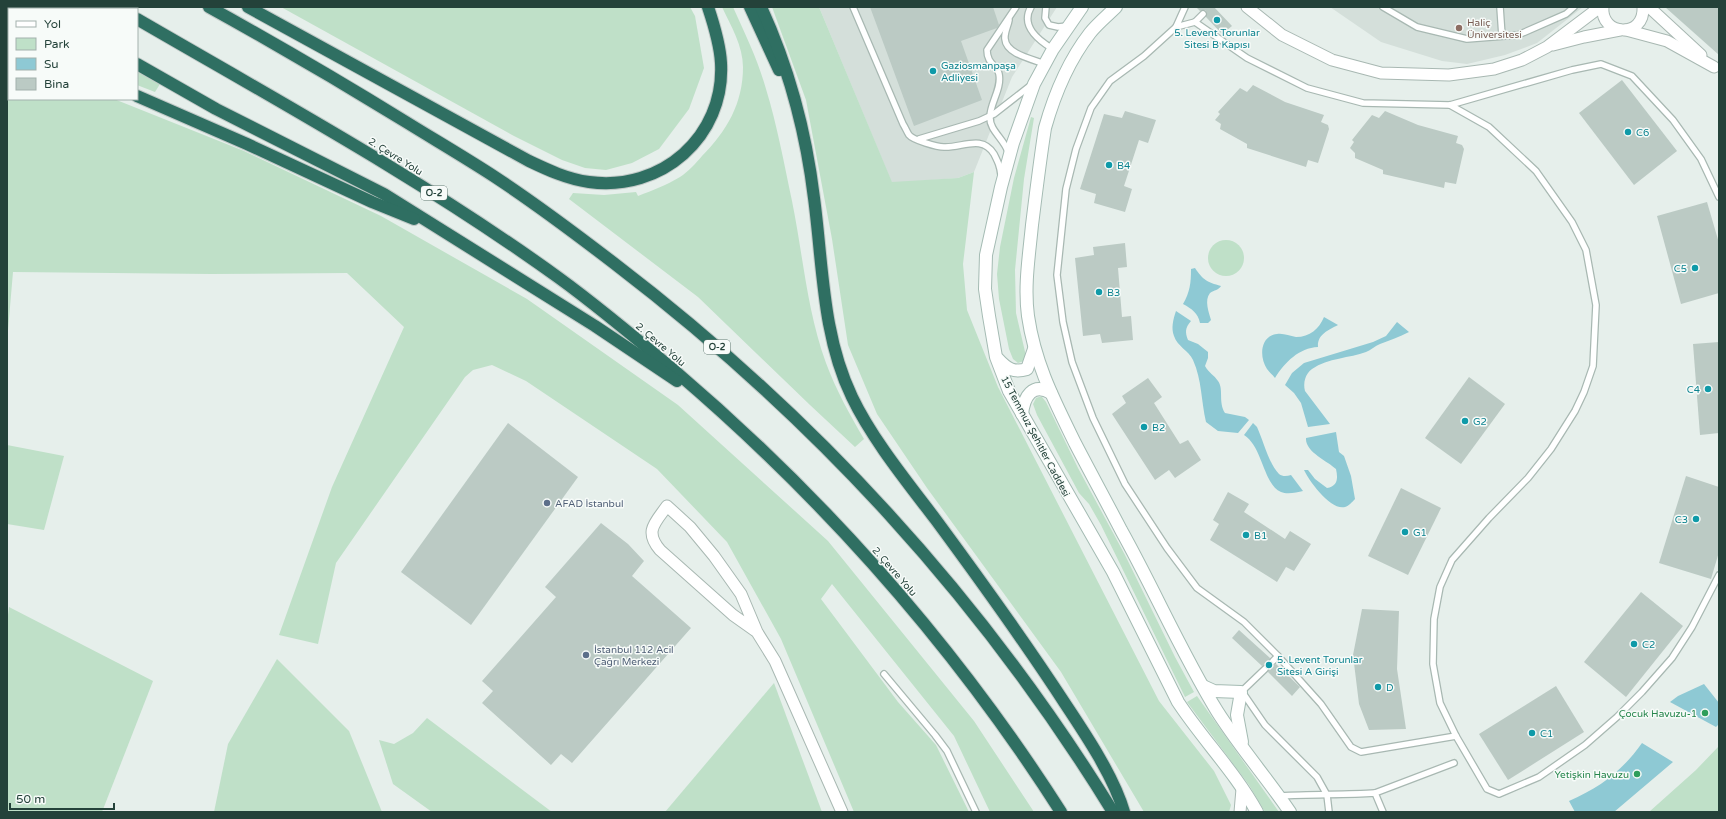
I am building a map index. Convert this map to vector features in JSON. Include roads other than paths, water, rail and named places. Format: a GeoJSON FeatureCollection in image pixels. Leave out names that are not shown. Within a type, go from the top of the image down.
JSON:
{"type":"FeatureCollection","features":[{"type":"Feature","properties":{"kind":"highway","name":"O-2"},"geometry":{"type":"LineString","coordinates":[[209,7],[286,49],[496,177],[630,275],[727,355],[819,441],[865,487],[957,592],[1028,684],[1113,812]]}},
{"type":"Feature","properties":{"kind":"highway"},"geometry":{"type":"LineString","coordinates":[[248,7],[529,161],[573,179],[605,184],[625,183],[649,176],[662,170],[688,152],[700,136],[712,114],[719,94],[721,63],[716,31],[708,7]]}},
{"type":"Feature","properties":{"kind":"highway"},"geometry":{"type":"LineString","coordinates":[[750,7],[795,102]]}},
{"type":"Feature","properties":{"kind":"highway"},"geometry":{"type":"LineString","coordinates":[[761,7],[785,64],[802,131],[814,196],[827,314],[835,354],[852,399],[875,436],[984,585],[1064,700],[1087,736],[1120,798],[1124,812]]}},
{"type":"Feature","properties":{"kind":"highway","name":"2. Çevre Yolu"},"geometry":{"type":"LineString","coordinates":[[138,20],[295,109],[468,216],[560,278],[709,400],[807,492],[895,588],[974,685],[1016,744],[1061,812]]}},
{"type":"Feature","properties":{"kind":"highway"},"geometry":{"type":"LineString","coordinates":[[138,65],[216,109],[384,194],[595,326],[679,383],[709,400]]}},
{"type":"Feature","properties":{"kind":"highway"},"geometry":{"type":"LineString","coordinates":[[138,96],[247,144],[372,202],[438,228]]}},
{"type":"Feature","properties":{"kind":"main road","name":"15 Temmuz Şehitler Caddesi"},"geometry":{"type":"LineString","coordinates":[[1082,7],[1053,49],[1034,84],[1018,126],[1001,187],[990,237],[985,270],[987,302],[996,357],[1009,391],[1113,572],[1178,702],[1242,789],[1257,812]]}},
{"type":"Feature","properties":{"kind":"main road"},"geometry":{"type":"LineString","coordinates":[[1116,7],[1090,34],[1077,53],[1051,108],[1045,128],[1026,294],[1034,349],[1040,368],[1051,393],[1102,494],[1144,571],[1190,665],[1225,723],[1290,812]]}},
{"type":"Feature","properties":{"kind":"main road"},"geometry":{"type":"LineString","coordinates":[[996,357],[1003,365],[1018,372],[1027,369],[1034,349]]}},
{"type":"Feature","properties":{"kind":"main road"},"geometry":{"type":"LineString","coordinates":[[1022,414],[1023,404],[1028,394],[1034,390],[1046,390],[1051,393]]}},
{"type":"Feature","properties":{"kind":"main road"},"geometry":{"type":"LineString","coordinates":[[1203,686],[1219,692],[1241,692],[1237,716],[1244,749]]}},
{"type":"Feature","properties":{"kind":"street"},"geometry":{"type":"LineString","coordinates":[[1247,7],[1282,35],[1332,60],[1381,73],[1449,75],[1494,69],[1522,60],[1547,47],[1602,7],[1604,18],[1613,28],[1667,41],[1716,69]]}},
{"type":"Feature","properties":{"kind":"street"},"geometry":{"type":"LineString","coordinates":[[1547,47],[1584,37],[1632,28],[1638,24],[1642,18],[1643,7]]}},
{"type":"Feature","properties":{"kind":"street"},"geometry":{"type":"LineString","coordinates":[[1649,7],[1716,69]]}},
{"type":"Feature","properties":{"kind":"street"},"geometry":{"type":"LineString","coordinates":[[757,632],[733,615],[654,543],[651,533],[653,525],[667,506],[690,527],[714,556],[741,594],[757,632],[775,661],[842,812]]}},
{"type":"Feature","properties":{"kind":"street"},"geometry":{"type":"LineString","coordinates":[[1240,812],[1242,789]]}},
{"type":"Feature","properties":{"kind":"lane"},"geometry":{"type":"LineString","coordinates":[[854,7],[903,124],[910,136],[933,146],[944,147],[972,142],[983,144],[991,149],[1000,164],[1001,187]]}},
{"type":"Feature","properties":{"kind":"lane"},"geometry":{"type":"LineString","coordinates":[[1010,156],[1006,146],[991,125],[990,116],[1000,81],[999,72],[987,58],[987,50],[1016,7]]}},
{"type":"Feature","properties":{"kind":"lane"},"geometry":{"type":"LineString","coordinates":[[1031,7],[1028,20],[1032,32],[1040,42],[1053,49]]}},
{"type":"Feature","properties":{"kind":"lane"},"geometry":{"type":"LineString","coordinates":[[1046,7],[1045,18],[1049,25],[1058,27],[1068,26]]}},
{"type":"Feature","properties":{"kind":"lane"},"geometry":{"type":"LineString","coordinates":[[1185,7],[1176,27],[1144,56],[1110,81],[1091,108],[1076,150],[1066,189],[1057,275],[1063,322],[1072,362],[1083,395],[1107,448],[1129,490],[1167,548],[1197,588],[1244,622],[1278,656],[1321,704],[1351,747],[1361,752],[1456,736]]}},
{"type":"Feature","properties":{"kind":"lane"},"geometry":{"type":"LineString","coordinates":[[1383,7],[1416,27],[1467,39],[1518,34],[1566,14],[1574,7]]}},
{"type":"Feature","properties":{"kind":"lane"},"geometry":{"type":"LineString","coordinates":[[1500,7],[1502,36]]}},
{"type":"Feature","properties":{"kind":"lane"},"geometry":{"type":"LineString","coordinates":[[1176,27],[1195,22],[1203,14]]}},
{"type":"Feature","properties":{"kind":"lane"},"geometry":{"type":"LineString","coordinates":[[1010,17],[1004,37],[1006,46],[1015,53],[1045,64]]}},
{"type":"Feature","properties":{"kind":"lane"},"geometry":{"type":"LineString","coordinates":[[1195,22],[1247,58],[1307,88],[1363,103],[1450,105],[1572,70],[1600,64],[1632,76],[1673,120],[1701,159],[1719,197]]}},
{"type":"Feature","properties":{"kind":"lane"},"geometry":{"type":"LineString","coordinates":[[919,140],[990,116],[1034,84]]}},
{"type":"Feature","properties":{"kind":"lane"},"geometry":{"type":"LineString","coordinates":[[1450,105],[1489,127],[1536,171],[1572,222],[1586,250],[1596,305],[1593,366],[1584,392],[1575,411],[1551,449],[1528,478],[1489,518],[1452,560],[1440,587],[1434,619],[1433,664],[1440,703],[1456,736],[1487,789],[1499,794],[1539,777],[1585,745],[1642,692],[1672,658],[1692,627],[1719,575]]}},
{"type":"Feature","properties":{"kind":"lane"},"geometry":{"type":"LineString","coordinates":[[1273,661],[1278,656]]}},
{"type":"Feature","properties":{"kind":"lane"},"geometry":{"type":"LineString","coordinates":[[1265,669],[1241,692],[1265,725],[1317,777],[1327,795],[1329,812]]}},
{"type":"Feature","properties":{"kind":"lane"},"geometry":{"type":"LineString","coordinates":[[884,674],[947,751],[976,812]]}},
{"type":"Feature","properties":{"kind":"lane"},"geometry":{"type":"LineString","coordinates":[[1279,796],[1376,793],[1454,762]]}},
{"type":"Feature","properties":{"kind":"lane"},"geometry":{"type":"LineString","coordinates":[[1376,793],[1383,812]]}},
{"type":"Feature","properties":{"kind":"water"},"geometry":{"type":"Polygon","coordinates":[[[1195,268],[1206,280],[1221,286],[1208,296],[1207,299],[1211,320],[1208,323],[1200,323],[1194,312],[1183,304],[1190,287],[1191,269],[1195,268]]]}},
{"type":"Feature","properties":{"kind":"water"},"geometry":{"type":"Polygon","coordinates":[[[1176,311],[1191,321],[1186,330],[1188,340],[1198,344],[1208,352],[1208,358],[1205,366],[1220,384],[1222,404],[1225,413],[1245,417],[1249,420],[1238,433],[1218,431],[1206,422],[1200,383],[1196,368],[1193,360],[1178,343],[1173,333],[1173,324],[1176,311]]]}},
{"type":"Feature","properties":{"kind":"water"},"geometry":{"type":"Polygon","coordinates":[[[1324,317],[1338,325],[1321,336],[1318,347],[1305,350],[1288,361],[1275,378],[1264,364],[1262,353],[1264,343],[1267,339],[1277,334],[1296,337],[1306,336],[1317,329],[1324,317]]]}},
{"type":"Feature","properties":{"kind":"water"},"geometry":{"type":"Polygon","coordinates":[[[1397,322],[1409,332],[1378,345],[1366,352],[1318,365],[1308,373],[1304,385],[1305,391],[1330,424],[1308,427],[1301,403],[1294,393],[1285,385],[1292,373],[1304,363],[1373,342],[1386,336],[1397,322]]]}},
{"type":"Feature","properties":{"kind":"water"},"geometry":{"type":"Polygon","coordinates":[[[1253,423],[1257,427],[1275,470],[1282,476],[1291,475],[1303,491],[1284,493],[1275,488],[1266,474],[1255,448],[1244,435],[1253,423]]]}},
{"type":"Feature","properties":{"kind":"water"},"geometry":{"type":"Polygon","coordinates":[[[1336,432],[1339,452],[1344,456],[1351,476],[1355,499],[1345,507],[1339,507],[1327,500],[1315,488],[1304,470],[1308,470],[1315,479],[1327,488],[1331,487],[1335,483],[1337,478],[1336,469],[1309,448],[1306,438],[1336,432]]]}},
{"type":"Feature","properties":{"kind":"water","name":"Çocuk Havuzu-1"},"geometry":{"type":"Polygon","coordinates":[[[1704,684],[1719,703],[1719,724],[1716,727],[1670,702],[1678,696],[1704,684]]]}},
{"type":"Feature","properties":{"kind":"water","name":"Yetişkin Havuzu"},"geometry":{"type":"Polygon","coordinates":[[[1642,743],[1673,762],[1614,812],[1575,812],[1569,801],[1581,796],[1601,784],[1619,770],[1642,743]]]}},
{"type":"Feature","properties":{"kind":"place","name":"5. Levent Torunlar Sitesi B Kapısı"},"geometry":{"type":"Point","coordinates":[1217,20]}},
{"type":"Feature","properties":{"kind":"place","name":"Haliç Üniversitesi"},"geometry":{"type":"Point","coordinates":[1459,28]}},
{"type":"Feature","properties":{"kind":"place","name":"Gaziosmanpaşa Adliyesi"},"geometry":{"type":"Point","coordinates":[933,71]}},
{"type":"Feature","properties":{"kind":"place","name":"C6"},"geometry":{"type":"Point","coordinates":[1628,132]}},
{"type":"Feature","properties":{"kind":"place","name":"B4"},"geometry":{"type":"Point","coordinates":[1109,165]}},
{"type":"Feature","properties":{"kind":"place","name":"C5"},"geometry":{"type":"Point","coordinates":[1695,268]}},
{"type":"Feature","properties":{"kind":"place","name":"B3"},"geometry":{"type":"Point","coordinates":[1099,292]}},
{"type":"Feature","properties":{"kind":"place","name":"C4"},"geometry":{"type":"Point","coordinates":[1708,389]}},
{"type":"Feature","properties":{"kind":"place","name":"G2"},"geometry":{"type":"Point","coordinates":[1465,421]}},
{"type":"Feature","properties":{"kind":"place","name":"B2"},"geometry":{"type":"Point","coordinates":[1144,427]}},
{"type":"Feature","properties":{"kind":"place","name":"AFAD İstanbul"},"geometry":{"type":"Point","coordinates":[547,503]}},
{"type":"Feature","properties":{"kind":"place","name":"C3"},"geometry":{"type":"Point","coordinates":[1696,519]}},
{"type":"Feature","properties":{"kind":"place","name":"G1"},"geometry":{"type":"Point","coordinates":[1405,532]}},
{"type":"Feature","properties":{"kind":"place","name":"B1"},"geometry":{"type":"Point","coordinates":[1246,535]}},
{"type":"Feature","properties":{"kind":"place","name":"C2"},"geometry":{"type":"Point","coordinates":[1634,644]}},
{"type":"Feature","properties":{"kind":"place","name":"İstanbul 112 Acil Çağrı Merkezi"},"geometry":{"type":"Point","coordinates":[586,655]}},
{"type":"Feature","properties":{"kind":"place","name":"5. Levent Torunlar Sitesi A Girişi"},"geometry":{"type":"Point","coordinates":[1269,665]}},
{"type":"Feature","properties":{"kind":"place","name":"D"},"geometry":{"type":"Point","coordinates":[1378,687]}},
{"type":"Feature","properties":{"kind":"place","name":"Çocuk Havuzu-1"},"geometry":{"type":"Point","coordinates":[1705,713]}},
{"type":"Feature","properties":{"kind":"place","name":"C1"},"geometry":{"type":"Point","coordinates":[1532,733]}},
{"type":"Feature","properties":{"kind":"place","name":"Yetişkin Havuzu"},"geometry":{"type":"Point","coordinates":[1637,774]}}]}
